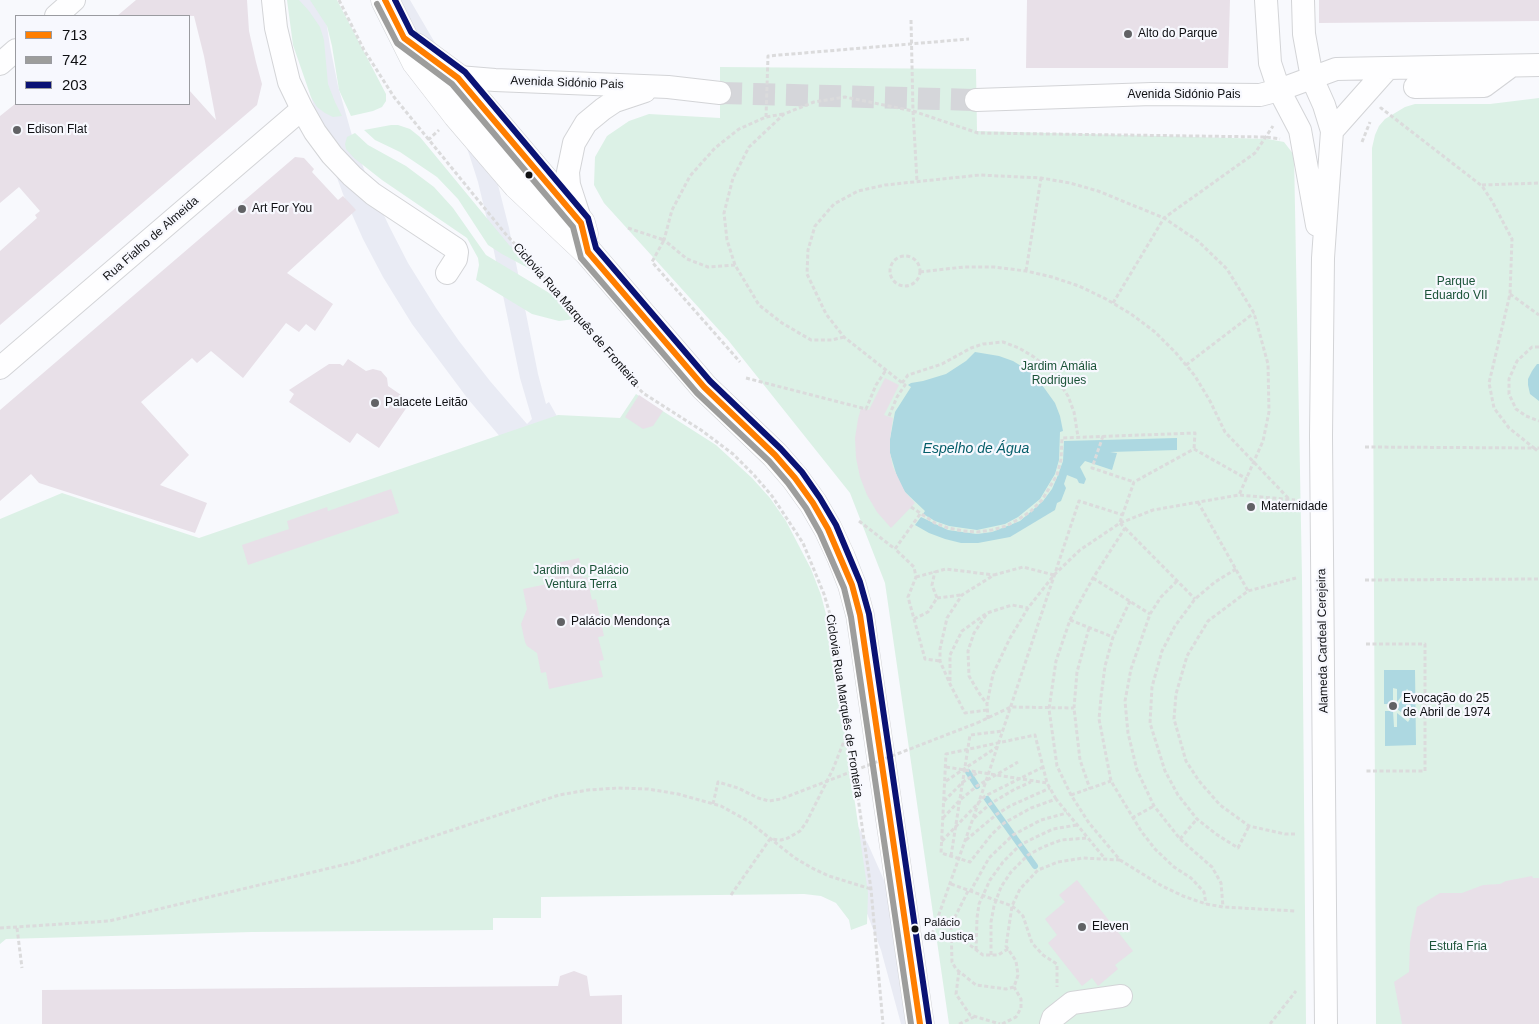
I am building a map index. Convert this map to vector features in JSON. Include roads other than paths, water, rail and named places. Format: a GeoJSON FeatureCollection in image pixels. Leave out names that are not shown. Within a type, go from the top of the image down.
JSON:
{"type":"FeatureCollection","features":[{"type":"Feature","properties":{"kind":"main road"},"geometry":{"type":"LineString","coordinates":[[385,0],[410,50],[457,115],[517,185],[588,252],[704,387],[795,478],[813,503],[828,529],[852,585],[861,622],[920,1024]]}},
{"type":"Feature","properties":{"kind":"main road"},"geometry":{"type":"LineString","coordinates":[[410,50],[458,78],[581,223],[588,252]]}},
{"type":"Feature","properties":{"kind":"street"},"geometry":{"type":"LineString","coordinates":[[57,15],[74,0]]}},
{"type":"Feature","properties":{"kind":"street"},"geometry":{"type":"LineString","coordinates":[[273,0],[276,28],[290,82],[315,132],[332,155],[373,194],[456,249],[457,255],[447,273]]}},
{"type":"Feature","properties":{"kind":"street","name":"Alameda Cardeal Cerejeira"},"geometry":{"type":"LineString","coordinates":[[1266,0],[1270,63],[1279,90],[1300,130],[1323,258]]}},
{"type":"Feature","properties":{"kind":"street","name":"Alameda Cardeal Cerejeira"},"geometry":{"type":"LineString","coordinates":[[1303,0],[1304,34],[1312,78],[1324,105],[1332,131],[1323,258],[1322,436],[1326,1024]]}},
{"type":"Feature","properties":{"kind":"street"},"geometry":{"type":"LineString","coordinates":[[0,64],[15,51]]}},
{"type":"Feature","properties":{"kind":"street","name":"Avenida Sidónio Pais"},"geometry":{"type":"LineString","coordinates":[[976,100],[1152,94],[1260,95],[1336,69],[1539,65]]}},
{"type":"Feature","properties":{"kind":"street"},"geometry":{"type":"LineString","coordinates":[[1415,87],[1484,86],[1511,66]]}},
{"type":"Feature","properties":{"kind":"street"},"geometry":{"type":"LineString","coordinates":[[1332,131],[1388,68]]}},
{"type":"Feature","properties":{"kind":"street","name":"Avenida Sidónio Pais"},"geometry":{"type":"LineString","coordinates":[[458,78],[668,87],[720,92]]}},
{"type":"Feature","properties":{"kind":"street"},"geometry":{"type":"LineString","coordinates":[[581,223],[568,172],[574,143],[579,133],[594,116],[615,101],[652,89],[668,87]]}},
{"type":"Feature","properties":{"kind":"street","name":"Rua Fialho de Almeida"},"geometry":{"type":"LineString","coordinates":[[0,368],[302,109]]}},
{"type":"Feature","properties":{"kind":"street"},"geometry":{"type":"LineString","coordinates":[[1058,1016],[1072,1003],[1121,996]]}},
{"type":"Feature","properties":{"kind":"water","name":"Espelho de Água"},"geometry":{"type":"Polygon","coordinates":[[[975,352],[999,356],[1013,361],[1037,378],[1055,403],[1063,431],[1060,432],[1059,460],[1055,474],[1040,499],[1018,517],[1005,524],[977,530],[949,526],[923,514],[925,511],[905,492],[898,480],[890,453],[890,439],[895,412],[911,387],[908,385],[946,374],[966,361],[975,352]]]}},
{"type":"Feature","properties":{"kind":"water"},"geometry":{"type":"Polygon","coordinates":[[[1537,364],[1539,364],[1539,401],[1530,394],[1528,385],[1528,379],[1537,364]]]}},
{"type":"Feature","properties":{"kind":"water"},"geometry":{"type":"Polygon","coordinates":[[[1177,438],[1177,450],[1110,452],[1117,453],[1112,470],[1085,461],[1080,467],[1086,479],[1084,484],[1067,475],[1064,484],[1066,488],[1055,510],[1010,537],[978,543],[961,543],[929,533],[915,525],[921,517],[948,530],[977,534],[992,532],[1020,521],[1043,501],[1052,489],[1063,461],[1064,441],[1177,438]]]}},
{"type":"Feature","properties":{"kind":"water"},"geometry":{"type":"Polygon","coordinates":[[[1384,670],[1415,670],[1416,745],[1385,746],[1385,711],[1393,711],[1394,727],[1397,727],[1397,713],[1408,722],[1410,719],[1397,709],[1397,706],[1409,691],[1407,689],[1397,702],[1397,689],[1393,688],[1393,704],[1384,704],[1384,670]]]}},
{"type":"Feature","properties":{"kind":"waterway"},"geometry":{"type":"LineString","coordinates":[[968,772],[977,786]]}},
{"type":"Feature","properties":{"kind":"waterway"},"geometry":{"type":"LineString","coordinates":[[987,799],[1035,866]]}},
{"type":"Feature","properties":{"kind":"tunnel"},"geometry":{"type":"LineString","coordinates":[[720,93],[976,100]]}},
{"type":"Feature","properties":{"kind":"place","name":"Alto do Parque"},"geometry":{"type":"Point","coordinates":[1128,34]}},
{"type":"Feature","properties":{"kind":"place","name":"Edison Flat"},"geometry":{"type":"Point","coordinates":[17,130]}},
{"type":"Feature","properties":{"kind":"place","name":"Art For You"},"geometry":{"type":"Point","coordinates":[242,209]}},
{"type":"Feature","properties":{"kind":"place","name":"Palacete Leitão"},"geometry":{"type":"Point","coordinates":[375,403]}},
{"type":"Feature","properties":{"kind":"place","name":"Maternidade"},"geometry":{"type":"Point","coordinates":[1251,507]}},
{"type":"Feature","properties":{"kind":"place","name":"Palácio Mendonça"},"geometry":{"type":"Point","coordinates":[561,622]}},
{"type":"Feature","properties":{"kind":"place","name":"Evocação do 25 de Abril de 1974"},"geometry":{"type":"Point","coordinates":[1393,706]}},
{"type":"Feature","properties":{"kind":"place","name":"Eleven"},"geometry":{"type":"Point","coordinates":[1082,927]}},
{"type":"Feature","properties":{"kind":"place","name":"Palácio da Justiça"},"geometry":{"type":"Point","coordinates":[915,929]}},
{"type":"Feature","properties":{"kind":"park label","name":"Parque Eduardo VII"},"geometry":{"type":"Point","coordinates":[1456,289]}},
{"type":"Feature","properties":{"kind":"park label","name":"Jardim Amália Rodrigues"},"geometry":{"type":"Point","coordinates":[1059,374]}},
{"type":"Feature","properties":{"kind":"park label","name":"Jardim do Palácio Ventura Terra"},"geometry":{"type":"Point","coordinates":[581,578]}},
{"type":"Feature","properties":{"kind":"park label","name":"Estufa Fria"},"geometry":{"type":"Point","coordinates":[1458,947]}}]}
